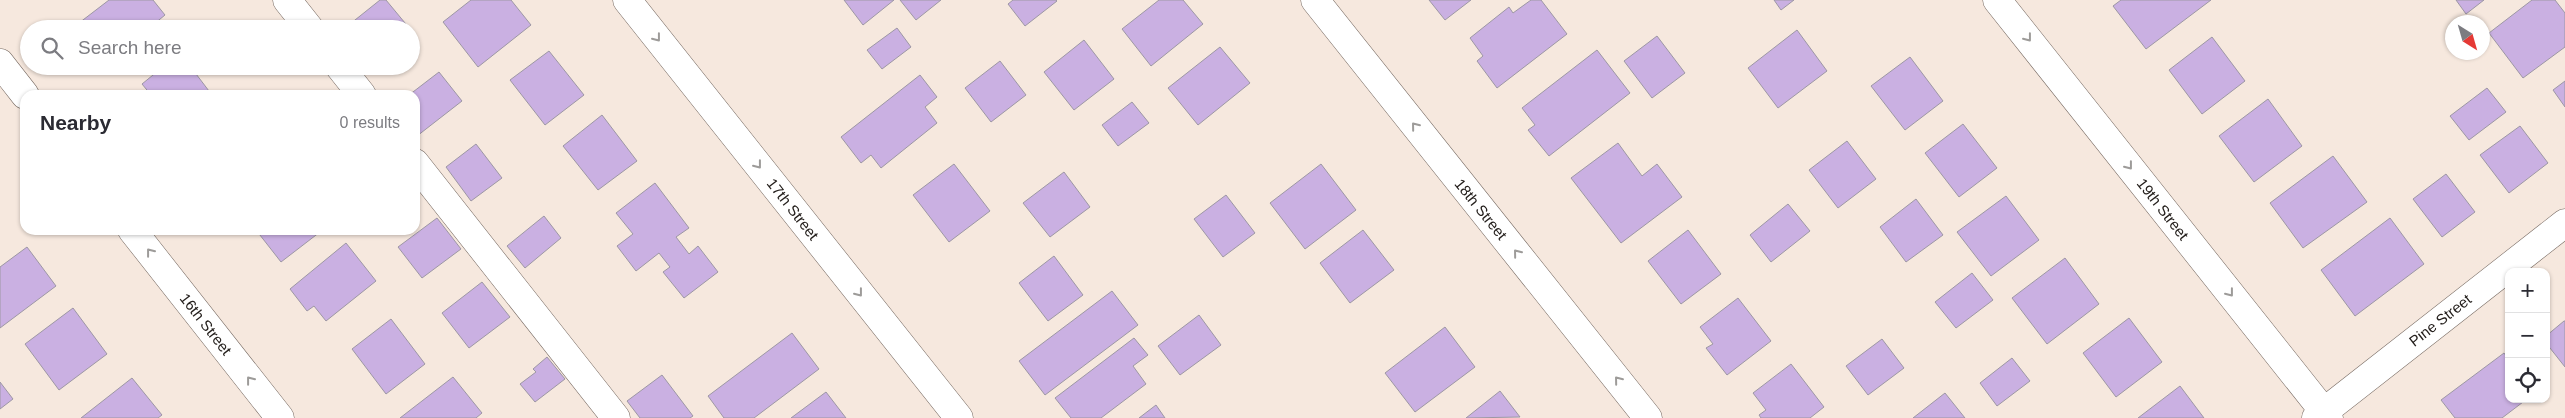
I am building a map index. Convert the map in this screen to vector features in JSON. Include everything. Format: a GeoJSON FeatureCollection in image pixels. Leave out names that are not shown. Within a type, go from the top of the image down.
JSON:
{"type":"FeatureCollection","features":[{"type":"Feature","properties":{"kind":"street"},"geometry":{"type":"LineString","coordinates":[[287,0],[303,20]]}},
{"type":"Feature","properties":{"kind":"street","name":"17th Street"},"geometry":{"type":"LineString","coordinates":[[627,0],[959,418]]}},
{"type":"Feature","properties":{"kind":"street","name":"18th Street"},"geometry":{"type":"LineString","coordinates":[[1314,0],[1648,418]]}},
{"type":"Feature","properties":{"kind":"street","name":"19th Street"},"geometry":{"type":"LineString","coordinates":[[1997,0],[2323,416]]}},
{"type":"Feature","properties":{"kind":"street"},"geometry":{"type":"LineString","coordinates":[[0,63],[21,90]]}},
{"type":"Feature","properties":{"kind":"street"},"geometry":{"type":"LineString","coordinates":[[346,75],[358,90]]}},
{"type":"Feature","properties":{"kind":"street"},"geometry":{"type":"LineString","coordinates":[[420,168],[616,418]]}},
{"type":"Feature","properties":{"kind":"street","name":"Pine Street"},"geometry":{"type":"LineString","coordinates":[[2323,416],[2565,223]]}},
{"type":"Feature","properties":{"kind":"street","name":"16th Street"},"geometry":{"type":"LineString","coordinates":[[136,235],[280,418]]}},
{"type":"Feature","properties":{"kind":"building"},"geometry":{"type":"Polygon","coordinates":[[[109,0],[153,0],[165,15],[159,20],[83,20],[109,0]]]}},
{"type":"Feature","properties":{"kind":"building"},"geometry":{"type":"Polygon","coordinates":[[[380,0],[386,0],[403,20],[355,20],[380,0]]]}},
{"type":"Feature","properties":{"kind":"building"},"geometry":{"type":"Polygon","coordinates":[[[471,0],[511,0],[531,25],[478,67],[443,22],[471,0]]]}},
{"type":"Feature","properties":{"kind":"building"},"geometry":{"type":"Polygon","coordinates":[[[844,0],[894,0],[863,25],[844,0]]]}},
{"type":"Feature","properties":{"kind":"building"},"geometry":{"type":"Polygon","coordinates":[[[900,0],[941,0],[916,20],[900,0]]]}},
{"type":"Feature","properties":{"kind":"building"},"geometry":{"type":"Polygon","coordinates":[[[1013,0],[1057,1],[1025,26],[1008,4],[1013,0]]]}},
{"type":"Feature","properties":{"kind":"building"},"geometry":{"type":"Polygon","coordinates":[[[1159,0],[1183,0],[1203,24],[1151,66],[1122,29],[1159,0]]]}},
{"type":"Feature","properties":{"kind":"building"},"geometry":{"type":"Polygon","coordinates":[[[1429,0],[1471,0],[1445,20],[1429,0]]]}},
{"type":"Feature","properties":{"kind":"building"},"geometry":{"type":"Polygon","coordinates":[[[1531,0],[1541,0],[1567,34],[1497,88],[1477,61],[1483,56],[1470,38],[1509,7],[1513,13],[1531,0]]]}},
{"type":"Feature","properties":{"kind":"building"},"geometry":{"type":"Polygon","coordinates":[[[1774,0],[1794,0],[1781,10],[1774,0]]]}},
{"type":"Feature","properties":{"kind":"building"},"geometry":{"type":"Polygon","coordinates":[[[2121,0],[2211,0],[2146,49],[2113,6],[2121,0]]]}},
{"type":"Feature","properties":{"kind":"building"},"geometry":{"type":"Polygon","coordinates":[[[2456,0],[2484,0],[2466,14],[2456,0]]]}},
{"type":"Feature","properties":{"kind":"building"},"geometry":{"type":"Polygon","coordinates":[[[2532,0],[2555,0],[2565,13],[2565,47],[2523,78],[2490,32],[2532,0]]]}},
{"type":"Feature","properties":{"kind":"building"},"geometry":{"type":"Polygon","coordinates":[[[897,28],[911,47],[882,69],[867,50],[897,28]]]}},
{"type":"Feature","properties":{"kind":"building"},"geometry":{"type":"Polygon","coordinates":[[[1797,30],[1827,71],[1778,108],[1748,68],[1797,30]]]}},
{"type":"Feature","properties":{"kind":"building"},"geometry":{"type":"Polygon","coordinates":[[[1657,36],[1685,73],[1652,98],[1624,61],[1657,36]]]}},
{"type":"Feature","properties":{"kind":"building"},"geometry":{"type":"Polygon","coordinates":[[[2212,37],[2245,81],[2202,114],[2169,70],[2212,37]]]}},
{"type":"Feature","properties":{"kind":"building"},"geometry":{"type":"Polygon","coordinates":[[[1084,40],[1114,79],[1074,110],[1044,72],[1084,40]]]}},
{"type":"Feature","properties":{"kind":"building"},"geometry":{"type":"Polygon","coordinates":[[[1220,47],[1250,83],[1198,125],[1168,88],[1220,47]]]}},
{"type":"Feature","properties":{"kind":"building"},"geometry":{"type":"Polygon","coordinates":[[[1597,50],[1630,93],[1549,156],[1528,130],[1535,125],[1522,108],[1597,50]]]}},
{"type":"Feature","properties":{"kind":"building"},"geometry":{"type":"Polygon","coordinates":[[[549,51],[584,95],[545,125],[510,80],[549,51]]]}},
{"type":"Feature","properties":{"kind":"building"},"geometry":{"type":"Polygon","coordinates":[[[1910,57],[1943,101],[1905,130],[1871,86],[1910,57]]]}},
{"type":"Feature","properties":{"kind":"building"},"geometry":{"type":"Polygon","coordinates":[[[1000,61],[1026,95],[991,122],[965,88],[1000,61]]]}},
{"type":"Feature","properties":{"kind":"building"},"geometry":{"type":"Polygon","coordinates":[[[439,72],[462,101],[420,134],[420,90],[416,90],[439,72]]]}},
{"type":"Feature","properties":{"kind":"building"},"geometry":{"type":"Polygon","coordinates":[[[153,75],[197,75],[208,90],[147,90],[142,84],[153,75]]]}},
{"type":"Feature","properties":{"kind":"building"},"geometry":{"type":"Polygon","coordinates":[[[920,75],[937,97],[925,107],[937,123],[881,168],[871,155],[861,163],[841,137],[920,75]]]}},
{"type":"Feature","properties":{"kind":"building"},"geometry":{"type":"Polygon","coordinates":[[[2565,81],[2565,107],[2553,90],[2565,81]]]}},
{"type":"Feature","properties":{"kind":"building"},"geometry":{"type":"Polygon","coordinates":[[[2487,88],[2506,112],[2469,140],[2450,116],[2487,88]]]}},
{"type":"Feature","properties":{"kind":"building"},"geometry":{"type":"Polygon","coordinates":[[[2268,99],[2302,146],[2254,182],[2219,136],[2268,99]]]}},
{"type":"Feature","properties":{"kind":"building"},"geometry":{"type":"Polygon","coordinates":[[[1132,102],[1149,123],[1118,146],[1102,125],[1132,102]]]}},
{"type":"Feature","properties":{"kind":"building"},"geometry":{"type":"Polygon","coordinates":[[[602,115],[637,161],[598,190],[563,146],[602,115]]]}},
{"type":"Feature","properties":{"kind":"building"},"geometry":{"type":"Polygon","coordinates":[[[1963,124],[1997,168],[1959,197],[1925,153],[1963,124]]]}},
{"type":"Feature","properties":{"kind":"building"},"geometry":{"type":"Polygon","coordinates":[[[2520,126],[2548,163],[2509,193],[2480,155],[2520,126]]]}},
{"type":"Feature","properties":{"kind":"building"},"geometry":{"type":"Polygon","coordinates":[[[1847,141],[1876,179],[1838,208],[1809,170],[1847,141]]]}},
{"type":"Feature","properties":{"kind":"building"},"geometry":{"type":"Polygon","coordinates":[[[1618,143],[1642,176],[1657,164],[1682,197],[1621,243],[1571,178],[1618,143]]]}},
{"type":"Feature","properties":{"kind":"building"},"geometry":{"type":"Polygon","coordinates":[[[476,144],[502,178],[471,201],[446,167],[476,144]]]}},
{"type":"Feature","properties":{"kind":"building"},"geometry":{"type":"Polygon","coordinates":[[[2333,156],[2367,202],[2303,248],[2270,203],[2333,156]]]}},
{"type":"Feature","properties":{"kind":"building"},"geometry":{"type":"Polygon","coordinates":[[[954,164],[990,211],[949,242],[913,195],[954,164]]]}},
{"type":"Feature","properties":{"kind":"building"},"geometry":{"type":"Polygon","coordinates":[[[1321,164],[1356,210],[1305,249],[1270,203],[1321,164]]]}},
{"type":"Feature","properties":{"kind":"building"},"geometry":{"type":"Polygon","coordinates":[[[1064,172],[1090,207],[1050,237],[1023,203],[1064,172]]]}},
{"type":"Feature","properties":{"kind":"building"},"geometry":{"type":"Polygon","coordinates":[[[2446,174],[2475,212],[2442,237],[2413,199],[2446,174]]]}},
{"type":"Feature","properties":{"kind":"building"},"geometry":{"type":"Polygon","coordinates":[[[655,183],[689,228],[676,237],[689,254],[698,246],[718,272],[684,298],[663,272],[670,267],[659,253],[636,271],[617,246],[633,234],[616,213],[655,183]]]}},
{"type":"Feature","properties":{"kind":"building"},"geometry":{"type":"Polygon","coordinates":[[[1226,195],[1255,233],[1223,257],[1194,219],[1226,195]]]}},
{"type":"Feature","properties":{"kind":"building"},"geometry":{"type":"Polygon","coordinates":[[[2006,196],[2039,240],[1991,276],[1957,232],[2006,196]]]}},
{"type":"Feature","properties":{"kind":"building"},"geometry":{"type":"Polygon","coordinates":[[[1916,199],[1943,235],[1906,262],[1880,227],[1916,199]]]}},
{"type":"Feature","properties":{"kind":"building"},"geometry":{"type":"Polygon","coordinates":[[[1788,204],[1810,231],[1771,262],[1750,235],[1788,204]]]}},
{"type":"Feature","properties":{"kind":"building"},"geometry":{"type":"Polygon","coordinates":[[[544,216],[561,238],[525,268],[507,246],[544,216]]]}},
{"type":"Feature","properties":{"kind":"building"},"geometry":{"type":"Polygon","coordinates":[[[437,218],[461,249],[422,278],[398,247],[414,235],[420,235],[420,231],[437,218]]]}},
{"type":"Feature","properties":{"kind":"building"},"geometry":{"type":"Polygon","coordinates":[[[2390,218],[2424,264],[2355,316],[2321,270],[2390,218]]]}},
{"type":"Feature","properties":{"kind":"building"},"geometry":{"type":"Polygon","coordinates":[[[1363,230],[1394,270],[1350,303],[1320,263],[1363,230]]]}},
{"type":"Feature","properties":{"kind":"building"},"geometry":{"type":"Polygon","coordinates":[[[1688,230],[1721,274],[1681,304],[1648,261],[1688,230]]]}},
{"type":"Feature","properties":{"kind":"building"},"geometry":{"type":"Polygon","coordinates":[[[260,235],[316,235],[281,262],[260,235]]]}},
{"type":"Feature","properties":{"kind":"building"},"geometry":{"type":"Polygon","coordinates":[[[346,243],[376,281],[326,321],[314,306],[307,311],[290,289],[346,243]]]}},
{"type":"Feature","properties":{"kind":"building"},"geometry":{"type":"Polygon","coordinates":[[[27,247],[56,286],[0,328],[0,267],[27,247]]]}},
{"type":"Feature","properties":{"kind":"building"},"geometry":{"type":"Polygon","coordinates":[[[1054,256],[1083,295],[1048,321],[1019,283],[1054,256]]]}},
{"type":"Feature","properties":{"kind":"building"},"geometry":{"type":"Polygon","coordinates":[[[2065,258],[2099,304],[2047,344],[2012,298],[2065,258]]]}},
{"type":"Feature","properties":{"kind":"building"},"geometry":{"type":"Polygon","coordinates":[[[1972,273],[1993,300],[1956,328],[1935,302],[1972,273]]]}},
{"type":"Feature","properties":{"kind":"building"},"geometry":{"type":"Polygon","coordinates":[[[482,282],[510,317],[469,348],[442,313],[482,282]]]}},
{"type":"Feature","properties":{"kind":"building"},"geometry":{"type":"Polygon","coordinates":[[[1112,291],[1138,325],[1045,395],[1019,361],[1112,291]]]}},
{"type":"Feature","properties":{"kind":"building"},"geometry":{"type":"Polygon","coordinates":[[[1738,298],[1771,341],[1727,375],[1706,348],[1713,344],[1700,327],[1738,298]]]}},
{"type":"Feature","properties":{"kind":"building"},"geometry":{"type":"Polygon","coordinates":[[[73,308],[107,354],[59,390],[25,344],[73,308]]]}},
{"type":"Feature","properties":{"kind":"building"},"geometry":{"type":"Polygon","coordinates":[[[1199,315],[1221,345],[1180,375],[1158,346],[1199,315]]]}},
{"type":"Feature","properties":{"kind":"building"},"geometry":{"type":"Polygon","coordinates":[[[2129,318],[2162,362],[2116,397],[2083,353],[2129,318]]]}},
{"type":"Feature","properties":{"kind":"building"},"geometry":{"type":"Polygon","coordinates":[[[391,319],[425,364],[386,394],[352,349],[391,319]]]}},
{"type":"Feature","properties":{"kind":"building"},"geometry":{"type":"Polygon","coordinates":[[[2565,321],[2565,367],[2550,348],[2550,333],[2565,321]]]}},
{"type":"Feature","properties":{"kind":"building"},"geometry":{"type":"Polygon","coordinates":[[[1445,327],[1475,367],[1415,412],[1385,373],[1445,327]]]}},
{"type":"Feature","properties":{"kind":"building"},"geometry":{"type":"Polygon","coordinates":[[[792,333],[819,369],[754,418],[724,418],[708,396],[792,333]]]}},
{"type":"Feature","properties":{"kind":"building"},"geometry":{"type":"Polygon","coordinates":[[[1134,338],[1148,355],[1133,366],[1146,384],[1101,418],[1071,418],[1055,398],[1134,338]]]}},
{"type":"Feature","properties":{"kind":"building"},"geometry":{"type":"Polygon","coordinates":[[[1882,339],[1904,368],[1868,395],[1846,366],[1882,339]]]}},
{"type":"Feature","properties":{"kind":"building"},"geometry":{"type":"Polygon","coordinates":[[[2504,353],[2505,403],[2522,403],[2502,418],[2455,418],[2441,400],[2504,353]]]}},
{"type":"Feature","properties":{"kind":"building"},"geometry":{"type":"Polygon","coordinates":[[[547,357],[565,379],[535,402],[520,384],[536,372],[533,369],[547,357]]]}},
{"type":"Feature","properties":{"kind":"building"},"geometry":{"type":"Polygon","coordinates":[[[2012,358],[2030,381],[1997,406],[1980,383],[2012,358]]]}},
{"type":"Feature","properties":{"kind":"building"},"geometry":{"type":"Polygon","coordinates":[[[1791,364],[1824,407],[1810,418],[1761,418],[1759,415],[1766,410],[1753,393],[1791,364]]]}},
{"type":"Feature","properties":{"kind":"building"},"geometry":{"type":"Polygon","coordinates":[[[662,375],[693,416],[690,418],[640,418],[627,401],[662,375]]]}},
{"type":"Feature","properties":{"kind":"building"},"geometry":{"type":"Polygon","coordinates":[[[453,377],[482,413],[476,418],[400,418],[453,377]]]}},
{"type":"Feature","properties":{"kind":"building"},"geometry":{"type":"Polygon","coordinates":[[[132,378],[162,415],[158,418],[81,418],[132,378]]]}},
{"type":"Feature","properties":{"kind":"building"},"geometry":{"type":"Polygon","coordinates":[[[0,382],[13,399],[0,409],[0,382]]]}},
{"type":"Feature","properties":{"kind":"building"},"geometry":{"type":"Polygon","coordinates":[[[2180,386],[2204,418],[2138,418],[2180,386]]]}},
{"type":"Feature","properties":{"kind":"building"},"geometry":{"type":"Polygon","coordinates":[[[1500,391],[1520,417],[1466,418],[1500,391]]]}},
{"type":"Feature","properties":{"kind":"building"},"geometry":{"type":"Polygon","coordinates":[[[826,392],[846,418],[791,418],[826,392]]]}},
{"type":"Feature","properties":{"kind":"building"},"geometry":{"type":"Polygon","coordinates":[[[1945,393],[1965,418],[1913,418],[1945,393]]]}},
{"type":"Feature","properties":{"kind":"building"},"geometry":{"type":"Polygon","coordinates":[[[1156,405],[1165,418],[1139,418],[1156,405]]]}}]}
